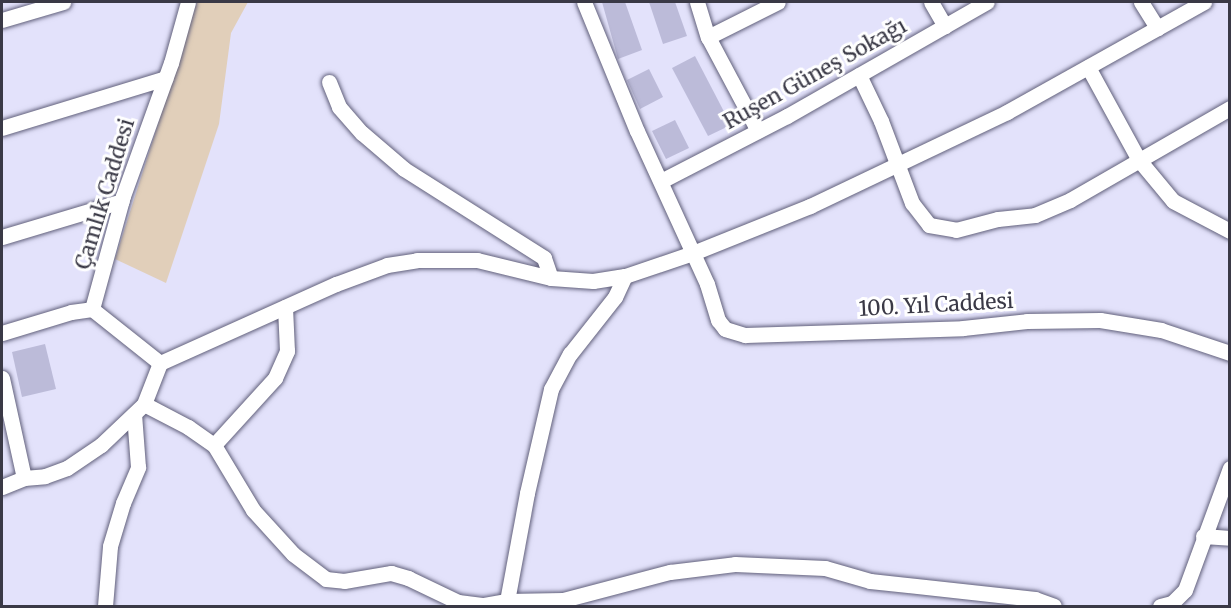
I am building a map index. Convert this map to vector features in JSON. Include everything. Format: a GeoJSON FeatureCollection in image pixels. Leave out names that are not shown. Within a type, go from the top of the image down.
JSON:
{"type":"FeatureCollection","features":[{"type":"Feature","properties":{"kind":"street"},"geometry":{"type":"LineString","coordinates":[[2,20],[63,2]]}},
{"type":"Feature","properties":{"kind":"street","name":"Çamlık Caddesi"},"geometry":{"type":"LineString","coordinates":[[92,309],[122,201],[165,78],[188,2]]}},
{"type":"Feature","properties":{"kind":"street","name":"100. Yıl Caddesi"},"geometry":{"type":"LineString","coordinates":[[584,2],[637,131],[693,253],[718,320],[725,329],[746,335],[963,328],[1028,321],[1100,320],[1161,330],[1230,353]]}},
{"type":"Feature","properties":{"kind":"street"},"geometry":{"type":"LineString","coordinates":[[697,2],[708,38],[758,131]]}},
{"type":"Feature","properties":{"kind":"street"},"geometry":{"type":"LineString","coordinates":[[708,38],[778,2]]}},
{"type":"Feature","properties":{"kind":"street"},"geometry":{"type":"LineString","coordinates":[[932,2],[945,26]]}},
{"type":"Feature","properties":{"kind":"street","name":"Ruşen Güneş Sokağı"},"geometry":{"type":"LineString","coordinates":[[661,181],[758,131],[987,2]]}},
{"type":"Feature","properties":{"kind":"street"},"geometry":{"type":"LineString","coordinates":[[1142,2],[1157,28]]}},
{"type":"Feature","properties":{"kind":"street"},"geometry":{"type":"LineString","coordinates":[[2,487],[24,478],[45,476],[67,468],[101,445],[139,409],[160,363],[387,265],[417,260],[477,260],[551,278],[593,281],[625,276],[693,253],[810,206],[1007,112],[1204,2]]}},
{"type":"Feature","properties":{"kind":"street"},"geometry":{"type":"LineString","coordinates":[[1088,67],[1139,160],[1173,201],[1230,231]]}},
{"type":"Feature","properties":{"kind":"street"},"geometry":{"type":"LineString","coordinates":[[859,75],[881,122],[912,203],[929,225],[956,230],[998,219],[1035,215],[1071,200],[1230,108]]}},
{"type":"Feature","properties":{"kind":"street"},"geometry":{"type":"LineString","coordinates":[[2,128],[165,78]]}},
{"type":"Feature","properties":{"kind":"street"},"geometry":{"type":"LineString","coordinates":[[329,82],[339,107],[362,133],[404,168],[544,258],[551,278]]}},
{"type":"Feature","properties":{"kind":"street"},"geometry":{"type":"LineString","coordinates":[[2,237],[122,201]]}},
{"type":"Feature","properties":{"kind":"street"},"geometry":{"type":"LineString","coordinates":[[507,601],[526,493],[551,389],[570,354],[615,297],[625,276]]}},
{"type":"Feature","properties":{"kind":"street"},"geometry":{"type":"LineString","coordinates":[[214,445],[275,378],[286,351],[285,308]]}},
{"type":"Feature","properties":{"kind":"street"},"geometry":{"type":"LineString","coordinates":[[2,333],[71,312],[92,309],[160,363]]}},
{"type":"Feature","properties":{"kind":"street"},"geometry":{"type":"LineString","coordinates":[[2,378],[24,478]]}},
{"type":"Feature","properties":{"kind":"street"},"geometry":{"type":"LineString","coordinates":[[139,409],[188,427],[214,445],[252,510],[292,554],[326,579],[344,580],[391,573],[408,578],[458,602],[489,605],[507,601],[563,600],[670,572],[735,564],[825,568],[870,580],[1035,599],[1054,606]]}},
{"type":"Feature","properties":{"kind":"street"},"geometry":{"type":"LineString","coordinates":[[105,606],[110,546],[138,467],[139,409]]}},
{"type":"Feature","properties":{"kind":"street"},"geometry":{"type":"LineString","coordinates":[[1166,605],[1185,590],[1230,468]]}},
{"type":"Feature","properties":{"kind":"street"},"geometry":{"type":"LineString","coordinates":[[1203,536],[1230,538]]}},
{"type":"Feature","properties":{"kind":"shaded area"},"geometry":{"type":"Polygon","coordinates":[[[197,2],[248,2],[231,33],[219,124],[166,283],[115,259],[197,2]]]}},
{"type":"Feature","properties":{"kind":"building"},"geometry":{"type":"Polygon","coordinates":[[[602,2],[625,2],[642,50],[618,59],[602,2]]]}},
{"type":"Feature","properties":{"kind":"building"},"geometry":{"type":"Polygon","coordinates":[[[649,2],[675,2],[687,36],[663,44],[649,2]]]}},
{"type":"Feature","properties":{"kind":"building"},"geometry":{"type":"Polygon","coordinates":[[[695,56],[731,125],[708,136],[672,68],[695,56]]]}},
{"type":"Feature","properties":{"kind":"building"},"geometry":{"type":"Polygon","coordinates":[[[649,69],[663,97],[640,109],[627,80],[649,69]]]}},
{"type":"Feature","properties":{"kind":"building"},"geometry":{"type":"Polygon","coordinates":[[[675,120],[689,148],[666,159],[652,131],[675,120]]]}},
{"type":"Feature","properties":{"kind":"building"},"geometry":{"type":"Polygon","coordinates":[[[45,344],[56,389],[22,397],[12,352],[45,344]]]}}]}
